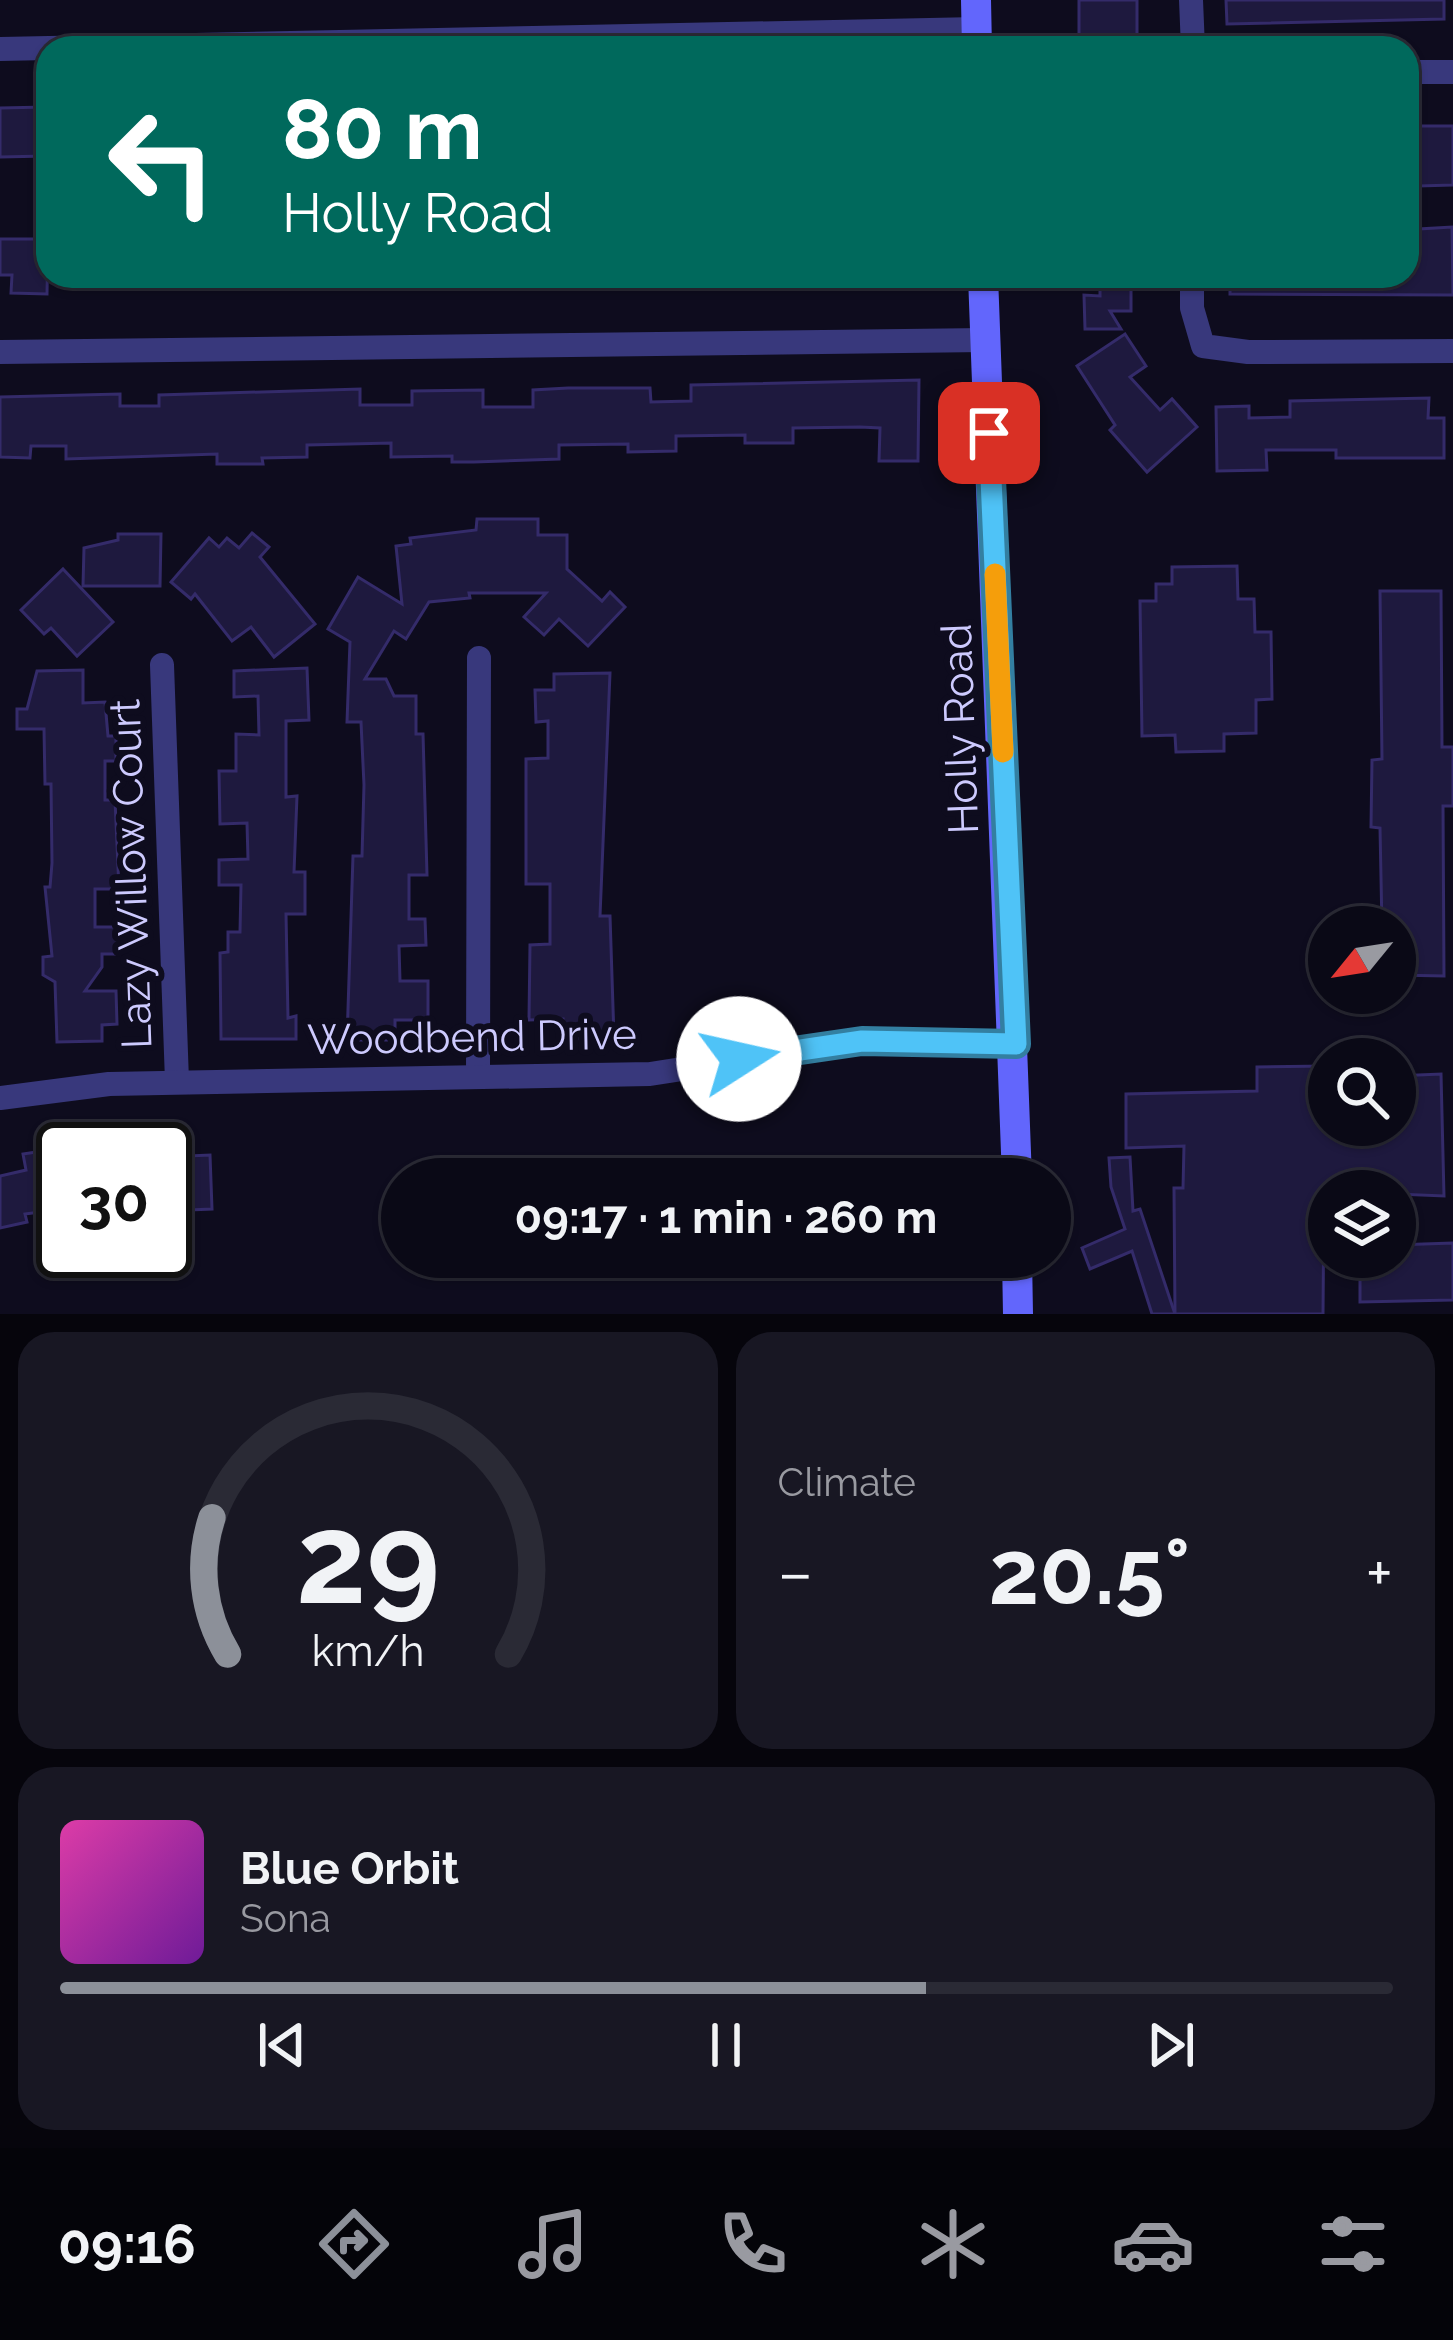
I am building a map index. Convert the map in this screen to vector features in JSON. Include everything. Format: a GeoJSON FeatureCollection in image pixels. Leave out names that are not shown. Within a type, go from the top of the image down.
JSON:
{"type":"FeatureCollection","features":[{"type":"Feature","properties":{"kind":"main road","name":"Holly Road"},"geometry":{"type":"LineString","coordinates":[[983,288],[1017,1158]]}},
{"type":"Feature","properties":{"kind":"main road"},"geometry":{"type":"LineString","coordinates":[[1017,1278],[1018,1314]]}},
{"type":"Feature","properties":{"kind":"street"},"geometry":{"type":"LineString","coordinates":[[1191,0],[1192,36]]}},
{"type":"Feature","properties":{"kind":"street"},"geometry":{"type":"LineString","coordinates":[[552,36],[976,26]]}},
{"type":"Feature","properties":{"kind":"street"},"geometry":{"type":"LineString","coordinates":[[0,49],[36,48]]}},
{"type":"Feature","properties":{"kind":"street"},"geometry":{"type":"LineString","coordinates":[[1419,72],[1453,72]]}},
{"type":"Feature","properties":{"kind":"street"},"geometry":{"type":"LineString","coordinates":[[1192,288],[1192,308],[1203,346],[1248,352],[1453,351]]}},
{"type":"Feature","properties":{"kind":"street"},"geometry":{"type":"LineString","coordinates":[[0,352],[985,340]]}},
{"type":"Feature","properties":{"kind":"street"},"geometry":{"type":"LineString","coordinates":[[478,1075],[479,658]]}},
{"type":"Feature","properties":{"kind":"street","name":"Lazy Willow Court"},"geometry":{"type":"LineString","coordinates":[[162,664],[177,1081]]}},
{"type":"Feature","properties":{"kind":"street","name":"Woodbend Drive"},"geometry":{"type":"LineString","coordinates":[[0,1098],[177,1081],[650,1074],[862,1041],[1016,1044]]}},
{"type":"Feature","properties":{"kind":"building"},"geometry":{"type":"Polygon","coordinates":[[[1079,0],[1137,0],[1137,36],[1079,36],[1079,0]]]}},
{"type":"Feature","properties":{"kind":"building"},"geometry":{"type":"Polygon","coordinates":[[[1226,0],[1444,0],[1444,19],[1227,24],[1226,0]]]}},
{"type":"Feature","properties":{"kind":"building"},"geometry":{"type":"Polygon","coordinates":[[[36,107],[36,156],[0,157],[0,108],[36,107]]]}},
{"type":"Feature","properties":{"kind":"building"},"geometry":{"type":"Polygon","coordinates":[[[1419,126],[1453,126],[1453,185],[1419,186],[1419,126]]]}},
{"type":"Feature","properties":{"kind":"building"},"geometry":{"type":"Polygon","coordinates":[[[1452,227],[1453,295],[1230,294],[1230,288],[1419,288],[1419,229],[1452,227]]]}},
{"type":"Feature","properties":{"kind":"building"},"geometry":{"type":"Polygon","coordinates":[[[0,239],[36,239],[36,288],[47,288],[47,294],[11,293],[12,275],[0,275],[0,239]]]}},
{"type":"Feature","properties":{"kind":"building"},"geometry":{"type":"Polygon","coordinates":[[[1100,288],[1131,288],[1131,311],[1110,311],[1121,329],[1085,329],[1084,295],[1100,296],[1100,288]]]}},
{"type":"Feature","properties":{"kind":"building"},"geometry":{"type":"Polygon","coordinates":[[[1125,334],[1146,366],[1130,377],[1160,410],[1172,399],[1197,427],[1147,472],[1110,430],[1115,425],[1077,366],[1125,334]]]}},
{"type":"Feature","properties":{"kind":"building"},"geometry":{"type":"Polygon","coordinates":[[[919,380],[918,461],[879,461],[880,428],[860,427],[793,428],[793,443],[745,443],[745,435],[676,436],[676,451],[628,452],[628,444],[559,445],[559,459],[474,462],[452,462],[452,456],[391,457],[391,443],[307,445],[307,457],[262,458],[263,464],[217,464],[217,454],[66,459],[66,446],[31,446],[30,458],[0,457],[0,397],[120,394],[120,406],[159,406],[159,395],[360,389],[360,405],[412,405],[412,391],[483,390],[483,407],[533,407],[533,390],[650,388],[651,402],[691,401],[691,385],[919,380]]]}},
{"type":"Feature","properties":{"kind":"building"},"geometry":{"type":"Polygon","coordinates":[[[1429,398],[1428,418],[1444,418],[1444,458],[1336,458],[1336,450],[1266,450],[1267,470],[1217,471],[1216,407],[1249,406],[1249,418],[1290,417],[1290,401],[1429,398]]]}},
{"type":"Feature","properties":{"kind":"building"},"geometry":{"type":"Polygon","coordinates":[[[477,519],[538,519],[538,535],[567,535],[567,569],[602,601],[610,592],[625,607],[588,646],[559,619],[544,635],[524,617],[546,593],[469,593],[470,598],[429,602],[406,639],[394,631],[365,679],[386,679],[394,696],[416,696],[416,734],[423,734],[427,875],[409,875],[409,919],[425,919],[426,945],[399,946],[400,981],[428,981],[428,1020],[395,1020],[395,1040],[347,1040],[353,856],[362,856],[364,785],[361,722],[347,722],[350,642],[328,629],[358,577],[402,604],[396,546],[411,544],[410,538],[476,530],[477,519]]]}},
{"type":"Feature","properties":{"kind":"building"},"geometry":{"type":"Polygon","coordinates":[[[252,533],[269,547],[260,557],[315,624],[274,657],[251,627],[232,641],[195,594],[191,599],[171,582],[209,538],[219,547],[227,538],[239,548],[252,533]]]}},
{"type":"Feature","properties":{"kind":"building"},"geometry":{"type":"Polygon","coordinates":[[[118,534],[161,534],[160,586],[83,586],[84,548],[118,540],[118,534]]]}},
{"type":"Feature","properties":{"kind":"building"},"geometry":{"type":"Polygon","coordinates":[[[1237,566],[1238,599],[1254,599],[1255,632],[1271,632],[1272,699],[1256,700],[1256,733],[1224,734],[1224,751],[1176,752],[1175,735],[1142,736],[1140,601],[1156,601],[1156,584],[1172,584],[1172,567],[1237,566]]]}},
{"type":"Feature","properties":{"kind":"building"},"geometry":{"type":"Polygon","coordinates":[[[63,569],[113,622],[77,656],[51,628],[44,634],[21,610],[63,569]]]}},
{"type":"Feature","properties":{"kind":"building"},"geometry":{"type":"Polygon","coordinates":[[[1380,591],[1441,591],[1442,747],[1453,747],[1453,806],[1443,806],[1444,976],[1416,975],[1416,906],[1382,906],[1380,828],[1371,827],[1372,760],[1382,759],[1380,591]]]}},
{"type":"Feature","properties":{"kind":"building"},"geometry":{"type":"Polygon","coordinates":[[[307,668],[309,720],[286,721],[286,797],[297,796],[294,872],[305,872],[305,914],[286,914],[288,1018],[296,1016],[296,1039],[221,1039],[220,953],[228,952],[228,932],[240,932],[241,885],[219,885],[219,860],[248,859],[247,823],[220,824],[219,771],[236,771],[236,734],[259,735],[258,696],[234,697],[234,671],[307,668]]]}},
{"type":"Feature","properties":{"kind":"building"},"geometry":{"type":"Polygon","coordinates":[[[83,670],[83,703],[105,702],[108,736],[116,736],[116,761],[105,761],[105,800],[115,800],[119,889],[95,889],[95,927],[119,927],[119,954],[102,954],[102,967],[85,991],[116,991],[117,1024],[102,1025],[102,1041],[57,1042],[55,982],[43,975],[43,957],[52,956],[45,887],[50,887],[52,863],[51,784],[45,784],[44,729],[17,729],[17,709],[27,709],[37,671],[83,670]]]}},
{"type":"Feature","properties":{"kind":"building"},"geometry":{"type":"Polygon","coordinates":[[[610,673],[600,916],[610,916],[614,1038],[563,1039],[563,1019],[529,1020],[530,945],[550,944],[550,884],[526,884],[526,759],[548,758],[548,721],[536,722],[535,690],[554,690],[554,674],[610,673]]]}},
{"type":"Feature","properties":{"kind":"building"},"geometry":{"type":"Polygon","coordinates":[[[1308,1066],[1308,1146],[1416,1146],[1416,1075],[1441,1074],[1444,1196],[1416,1195],[1416,1170],[1308,1170],[1308,1278],[1323,1278],[1323,1314],[1175,1314],[1174,1188],[1183,1188],[1184,1146],[1126,1148],[1126,1094],[1257,1091],[1257,1067],[1308,1066]]]}},
{"type":"Feature","properties":{"kind":"building"},"geometry":{"type":"Polygon","coordinates":[[[36,1152],[36,1213],[25,1214],[27,1222],[0,1228],[0,1176],[26,1170],[23,1154],[36,1152]]]}},
{"type":"Feature","properties":{"kind":"building"},"geometry":{"type":"Polygon","coordinates":[[[210,1155],[212,1209],[192,1210],[192,1156],[210,1155]]]}},
{"type":"Feature","properties":{"kind":"building"},"geometry":{"type":"Polygon","coordinates":[[[1130,1157],[1133,1211],[1140,1209],[1175,1314],[1152,1314],[1132,1251],[1090,1269],[1082,1248],[1125,1229],[1111,1187],[1109,1158],[1130,1157]]]}},
{"type":"Feature","properties":{"kind":"building"},"geometry":{"type":"Polygon","coordinates":[[[1453,1243],[1453,1300],[1360,1302],[1360,1278],[1416,1278],[1416,1244],[1453,1243]]]}},
{"type":"Feature","properties":{"kind":"slow traffic"},"geometry":{"type":"LineString","coordinates":[[995,574],[1003,752]]}},
{"type":"Feature","properties":{"kind":"route"},"geometry":{"type":"LineString","coordinates":[[739,1059],[862,1041],[1016,1044],[989,433]]}}]}
